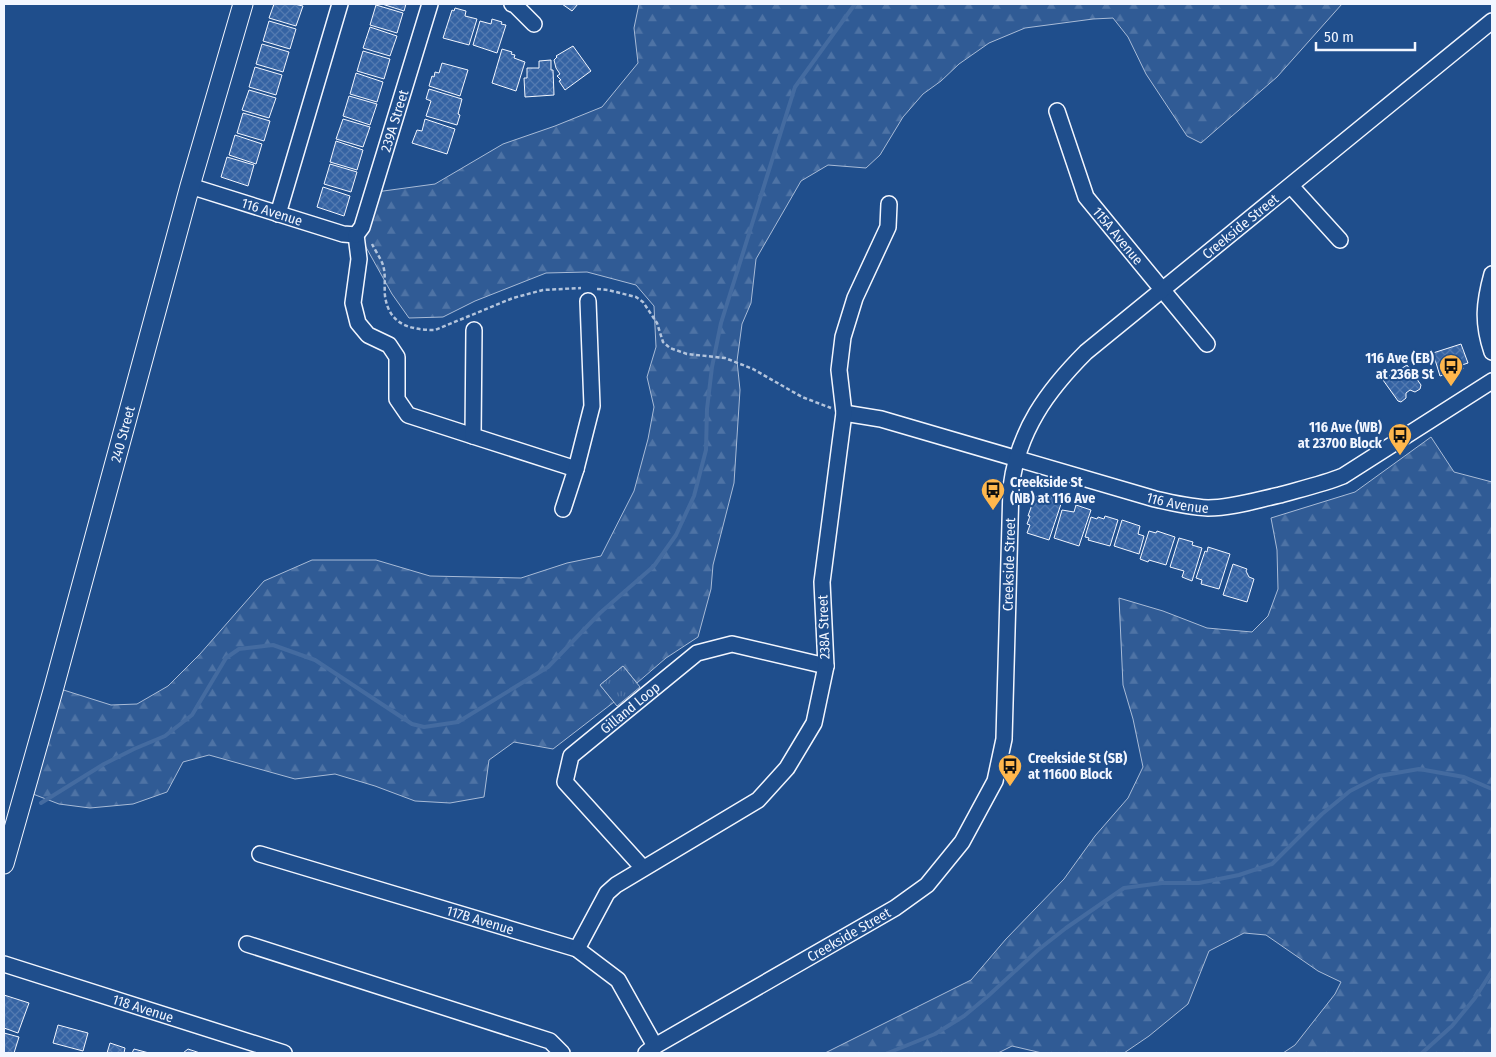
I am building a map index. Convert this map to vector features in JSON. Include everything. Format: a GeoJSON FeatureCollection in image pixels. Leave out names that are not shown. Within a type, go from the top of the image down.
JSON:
{"type":"FeatureCollection","features":[{"type":"Feature","properties":{"kind":"main road","name":"240 Street"},"geometry":{"type":"LineString","coordinates":[[4,864],[190,186],[243,4]]}},
{"type":"Feature","properties":{"kind":"street"},"geometry":{"type":"LineString","coordinates":[[278,214],[340,4]]}},
{"type":"Feature","properties":{"kind":"street","name":"239A Street"},"geometry":{"type":"LineString","coordinates":[[356,235],[362,227],[430,4]]}},
{"type":"Feature","properties":{"kind":"street"},"geometry":{"type":"LineString","coordinates":[[512,4],[534,24]]}},
{"type":"Feature","properties":{"kind":"street","name":"Creekside Street"},"geometry":{"type":"LineString","coordinates":[[651,1050],[895,908],[927,885],[962,842],[995,781],[1004,738],[1011,487],[1016,458],[1024,435],[1038,410],[1060,379],[1086,352],[1492,21]]}},
{"type":"Feature","properties":{"kind":"street","name":"115A Avenue"},"geometry":{"type":"LineString","coordinates":[[1057,111],[1086,197],[1207,344]]}},
{"type":"Feature","properties":{"kind":"street","name":"116 Avenue"},"geometry":{"type":"LineString","coordinates":[[190,186],[343,234],[356,235]]}},
{"type":"Feature","properties":{"kind":"street"},"geometry":{"type":"LineString","coordinates":[[1291,186],[1340,240]]}},
{"type":"Feature","properties":{"kind":"street","name":"238A Street"},"geometry":{"type":"LineString","coordinates":[[577,948],[607,893],[643,868],[758,800],[787,768],[814,723],[826,666],[822,582],[844,413],[839,370],[842,336],[855,298],[888,226],[889,204]]}},
{"type":"Feature","properties":{"kind":"street"},"geometry":{"type":"LineString","coordinates":[[356,235],[359,259],[353,303],[358,323],[368,335],[389,345],[397,357],[397,399],[408,415],[576,469]]}},
{"type":"Feature","properties":{"kind":"street"},"geometry":{"type":"LineString","coordinates":[[1492,274],[1484,306],[1486,330],[1492,352]]}},
{"type":"Feature","properties":{"kind":"street"},"geometry":{"type":"LineString","coordinates":[[563,509],[576,469],[592,406],[588,301]]}},
{"type":"Feature","properties":{"kind":"street"},"geometry":{"type":"LineString","coordinates":[[473,436],[474,330]]}},
{"type":"Feature","properties":{"kind":"street","name":"116 Avenue"},"geometry":{"type":"LineString","coordinates":[[844,413],[881,419],[1171,503],[1209,508],[1233,505],[1318,485],[1343,476],[1492,381]]}},
{"type":"Feature","properties":{"kind":"street","name":"Gilland Loop"},"geometry":{"type":"LineString","coordinates":[[643,868],[566,782],[571,756],[697,653],[732,644],[826,666]]}},
{"type":"Feature","properties":{"kind":"street","name":"117B Avenue"},"geometry":{"type":"LineString","coordinates":[[260,854],[577,948],[618,980],[651,1050]]}},
{"type":"Feature","properties":{"kind":"street"},"geometry":{"type":"LineString","coordinates":[[247,944],[550,1041],[562,1053]]}},
{"type":"Feature","properties":{"kind":"street","name":"118 Avenue"},"geometry":{"type":"LineString","coordinates":[[4,964],[251,1048],[284,1053]]}},
{"type":"Feature","properties":{"kind":"path"},"geometry":{"type":"LineString","coordinates":[[371,242],[383,263],[385,296],[390,314],[408,327],[421,330],[435,330],[513,298],[543,290],[580,288],[608,290],[636,297],[643,302],[657,323],[663,342],[670,348],[687,354],[725,358],[754,369],[802,397],[844,413]]}},
{"type":"Feature","properties":{"kind":"green space"},"geometry":{"type":"Polygon","coordinates":[[[639,4],[1342,4],[1277,77],[1201,143],[1187,136],[1146,74],[1128,37],[1113,18],[1093,19],[1025,28],[989,43],[959,64],[941,81],[923,94],[903,117],[880,155],[866,168],[828,165],[801,181],[756,259],[751,303],[742,324],[737,361],[740,390],[734,483],[713,565],[711,589],[698,637],[666,658],[637,683],[623,666],[600,685],[614,702],[553,749],[514,742],[489,760],[484,797],[450,803],[415,801],[335,774],[295,779],[209,755],[183,762],[167,792],[133,804],[90,808],[59,804],[25,791],[54,687],[111,705],[137,704],[168,686],[200,654],[264,581],[312,560],[376,560],[430,576],[521,578],[567,563],[601,556],[634,491],[648,439],[654,407],[647,377],[656,347],[654,306],[636,285],[587,272],[546,273],[475,301],[443,317],[409,318],[392,294],[362,240],[376,192],[435,184],[503,144],[602,107],[638,63],[634,28],[639,4]]]}},
{"type":"Feature","properties":{"kind":"green space"},"geometry":{"type":"Polygon","coordinates":[[[1431,437],[1454,472],[1492,482],[1492,1053],[1283,1053],[1295,1045],[1335,994],[1341,982],[1318,971],[1266,935],[1244,933],[1209,951],[1188,1004],[1149,1036],[1124,1053],[1042,1053],[1012,1046],[998,1053],[825,1053],[971,980],[1006,939],[1064,879],[1095,836],[1128,798],[1143,767],[1133,719],[1123,685],[1119,598],[1163,611],[1207,628],[1252,632],[1268,616],[1278,589],[1277,550],[1271,518],[1355,492],[1431,437]]]}},
{"type":"Feature","properties":{"kind":"green space"},"geometry":{"type":"Polygon","coordinates":[[[623,666],[640,687],[617,706],[600,685],[623,666]]]}},
{"type":"Feature","properties":{"kind":"building"},"geometry":{"type":"Polygon","coordinates":[[[274,4],[303,6],[296,26],[269,18],[274,4]]]}},
{"type":"Feature","properties":{"kind":"building"},"geometry":{"type":"Polygon","coordinates":[[[382,4],[406,4],[404,11],[382,4]]]}},
{"type":"Feature","properties":{"kind":"building"},"geometry":{"type":"Polygon","coordinates":[[[562,4],[578,4],[572,11],[562,4]]]}},
{"type":"Feature","properties":{"kind":"building"},"geometry":{"type":"Polygon","coordinates":[[[376,5],[403,13],[397,33],[370,25],[376,5]]]}},
{"type":"Feature","properties":{"kind":"building"},"geometry":{"type":"Polygon","coordinates":[[[455,8],[466,11],[465,16],[477,19],[469,45],[443,38],[452,10],[454,11],[455,8]]]}},
{"type":"Feature","properties":{"kind":"building"},"geometry":{"type":"Polygon","coordinates":[[[492,19],[506,25],[497,53],[473,45],[480,21],[491,24],[492,19]]]}},
{"type":"Feature","properties":{"kind":"building"},"geometry":{"type":"Polygon","coordinates":[[[269,21],[296,29],[290,49],[263,41],[269,21]]]}},
{"type":"Feature","properties":{"kind":"building"},"geometry":{"type":"Polygon","coordinates":[[[370,27],[397,36],[390,56],[363,48],[370,27]]]}},
{"type":"Feature","properties":{"kind":"building"},"geometry":{"type":"Polygon","coordinates":[[[262,44],[289,52],[283,72],[256,64],[262,44]]]}},
{"type":"Feature","properties":{"kind":"building"},"geometry":{"type":"Polygon","coordinates":[[[573,46],[591,71],[565,90],[557,76],[560,74],[554,60],[556,56],[573,46]]]}},
{"type":"Feature","properties":{"kind":"building"},"geometry":{"type":"Polygon","coordinates":[[[502,49],[512,52],[511,54],[515,55],[514,58],[525,62],[516,91],[492,83],[502,49]]]}},
{"type":"Feature","properties":{"kind":"building"},"geometry":{"type":"Polygon","coordinates":[[[363,51],[390,59],[384,79],[357,71],[363,51]]]}},
{"type":"Feature","properties":{"kind":"building"},"geometry":{"type":"Polygon","coordinates":[[[551,60],[554,95],[525,97],[524,78],[527,78],[527,68],[539,68],[539,61],[551,60]]]}},
{"type":"Feature","properties":{"kind":"building"},"geometry":{"type":"Polygon","coordinates":[[[442,63],[468,70],[460,96],[429,86],[435,72],[439,73],[442,63]]]}},
{"type":"Feature","properties":{"kind":"building"},"geometry":{"type":"Polygon","coordinates":[[[255,67],[282,75],[276,95],[249,87],[255,67]]]}},
{"type":"Feature","properties":{"kind":"building"},"geometry":{"type":"Polygon","coordinates":[[[356,73],[383,82],[377,102],[350,94],[356,73]]]}},
{"type":"Feature","properties":{"kind":"building"},"geometry":{"type":"Polygon","coordinates":[[[429,89],[462,99],[457,125],[426,116],[431,101],[426,99],[429,89]]]}},
{"type":"Feature","properties":{"kind":"building"},"geometry":{"type":"Polygon","coordinates":[[[249,90],[276,98],[269,118],[242,110],[249,90]]]}},
{"type":"Feature","properties":{"kind":"building"},"geometry":{"type":"Polygon","coordinates":[[[349,96],[377,104],[370,125],[343,116],[349,96]]]}},
{"type":"Feature","properties":{"kind":"building"},"geometry":{"type":"Polygon","coordinates":[[[243,113],[270,121],[264,141],[237,133],[243,113]]]}},
{"type":"Feature","properties":{"kind":"building"},"geometry":{"type":"Polygon","coordinates":[[[343,119],[370,127],[363,147],[336,139],[343,119]]]}},
{"type":"Feature","properties":{"kind":"building"},"geometry":{"type":"Polygon","coordinates":[[[425,119],[455,129],[447,154],[412,143],[417,130],[422,131],[425,119]]]}},
{"type":"Feature","properties":{"kind":"building"},"geometry":{"type":"Polygon","coordinates":[[[235,135],[262,144],[256,164],[229,155],[235,135]]]}},
{"type":"Feature","properties":{"kind":"building"},"geometry":{"type":"Polygon","coordinates":[[[336,141],[363,150],[357,170],[330,162],[336,141]]]}},
{"type":"Feature","properties":{"kind":"building"},"geometry":{"type":"Polygon","coordinates":[[[227,157],[254,165],[248,186],[221,177],[227,157]]]}},
{"type":"Feature","properties":{"kind":"building"},"geometry":{"type":"Polygon","coordinates":[[[330,164],[357,172],[351,192],[324,184],[330,164]]]}},
{"type":"Feature","properties":{"kind":"building"},"geometry":{"type":"Polygon","coordinates":[[[323,187],[350,196],[344,216],[317,207],[323,187]]]}},
{"type":"Feature","properties":{"kind":"building"},"geometry":{"type":"Polygon","coordinates":[[[1461,344],[1468,363],[1462,365],[1463,369],[1440,376],[1433,353],[1461,344]]]}},
{"type":"Feature","properties":{"kind":"building"},"geometry":{"type":"Polygon","coordinates":[[[1407,365],[1421,385],[1420,389],[1415,392],[1410,390],[1406,393],[1406,398],[1401,402],[1398,401],[1383,380],[1407,365]]]}},
{"type":"Feature","properties":{"kind":"building"},"geometry":{"type":"Polygon","coordinates":[[[1035,496],[1048,500],[1049,496],[1062,501],[1049,540],[1027,533],[1030,525],[1027,524],[1030,516],[1028,516],[1035,496]]]}},
{"type":"Feature","properties":{"kind":"building"},"geometry":{"type":"Polygon","coordinates":[[[1076,505],[1091,510],[1079,546],[1054,538],[1062,510],[1074,512],[1076,505]]]}},
{"type":"Feature","properties":{"kind":"building"},"geometry":{"type":"Polygon","coordinates":[[[1105,516],[1118,520],[1110,546],[1088,540],[1089,538],[1085,537],[1091,517],[1104,519],[1105,516]]]}},
{"type":"Feature","properties":{"kind":"building"},"geometry":{"type":"Polygon","coordinates":[[[1122,520],[1140,526],[1138,534],[1144,536],[1139,554],[1114,546],[1122,520]]]}},
{"type":"Feature","properties":{"kind":"building"},"geometry":{"type":"Polygon","coordinates":[[[1149,531],[1156,533],[1157,531],[1175,537],[1166,565],[1140,559],[1149,531]]]}},
{"type":"Feature","properties":{"kind":"building"},"geometry":{"type":"Polygon","coordinates":[[[1179,538],[1193,542],[1192,545],[1202,548],[1192,581],[1182,577],[1184,571],[1170,567],[1179,538]]]}},
{"type":"Feature","properties":{"kind":"building"},"geometry":{"type":"Polygon","coordinates":[[[1208,547],[1230,554],[1219,589],[1201,584],[1202,580],[1196,578],[1208,547]]]}},
{"type":"Feature","properties":{"kind":"building"},"geometry":{"type":"Polygon","coordinates":[[[1233,564],[1247,569],[1249,577],[1254,579],[1247,602],[1223,595],[1233,564]]]}},
{"type":"Feature","properties":{"kind":"building"},"geometry":{"type":"Polygon","coordinates":[[[4,995],[29,1003],[18,1033],[4,1028],[4,995]]]}},
{"type":"Feature","properties":{"kind":"building"},"geometry":{"type":"Polygon","coordinates":[[[58,1025],[88,1033],[83,1051],[53,1043],[58,1025]]]}},
{"type":"Feature","properties":{"kind":"building"},"geometry":{"type":"Polygon","coordinates":[[[4,1033],[19,1037],[14,1053],[4,1053],[4,1033]]]}},
{"type":"Feature","properties":{"kind":"building"},"geometry":{"type":"Polygon","coordinates":[[[110,1043],[125,1048],[124,1053],[107,1053],[110,1043]]]}},
{"type":"Feature","properties":{"kind":"building"},"geometry":{"type":"Polygon","coordinates":[[[134,1049],[149,1053],[132,1053],[134,1049]]]}},
{"type":"Feature","properties":{"kind":"building"},"geometry":{"type":"Polygon","coordinates":[[[188,1049],[200,1053],[183,1053],[188,1049]]]}},
{"type":"Feature","properties":{"kind":"waterway"},"geometry":{"type":"LineString","coordinates":[[41,803],[104,764],[165,736],[192,715],[226,658],[239,649],[273,645],[315,660],[412,724],[424,727],[458,722],[548,667],[600,613],[654,566],[676,535],[694,496],[706,450],[707,409],[712,367],[721,323],[795,87],[855,4]]}},
{"type":"Feature","properties":{"kind":"waterway"},"geometry":{"type":"LineString","coordinates":[[888,1053],[935,1034],[964,1016],[1038,950],[1124,888],[1162,883],[1199,883],[1239,875],[1272,864],[1322,814],[1350,791],[1379,776],[1419,769],[1464,777],[1492,789]]}},
{"type":"Feature","properties":{"kind":"waterway"},"geometry":{"type":"LineString","coordinates":[[1422,1053],[1452,1026],[1475,998],[1492,971]]}},
{"type":"Feature","properties":{"kind":"place","name":"116 Ave (EB) at 236B St"},"geometry":{"type":"Point","coordinates":[1451,387]}},
{"type":"Feature","properties":{"kind":"place","name":"116 Ave (WB) at 23700 Block"},"geometry":{"type":"Point","coordinates":[1400,456]}},
{"type":"Feature","properties":{"kind":"place","name":"Creekside St (NB) at 116 Ave"},"geometry":{"type":"Point","coordinates":[993,511]}},
{"type":"Feature","properties":{"kind":"place","name":"Creekside St (SB) at 11600 Block"},"geometry":{"type":"Point","coordinates":[1010,787]}}]}
